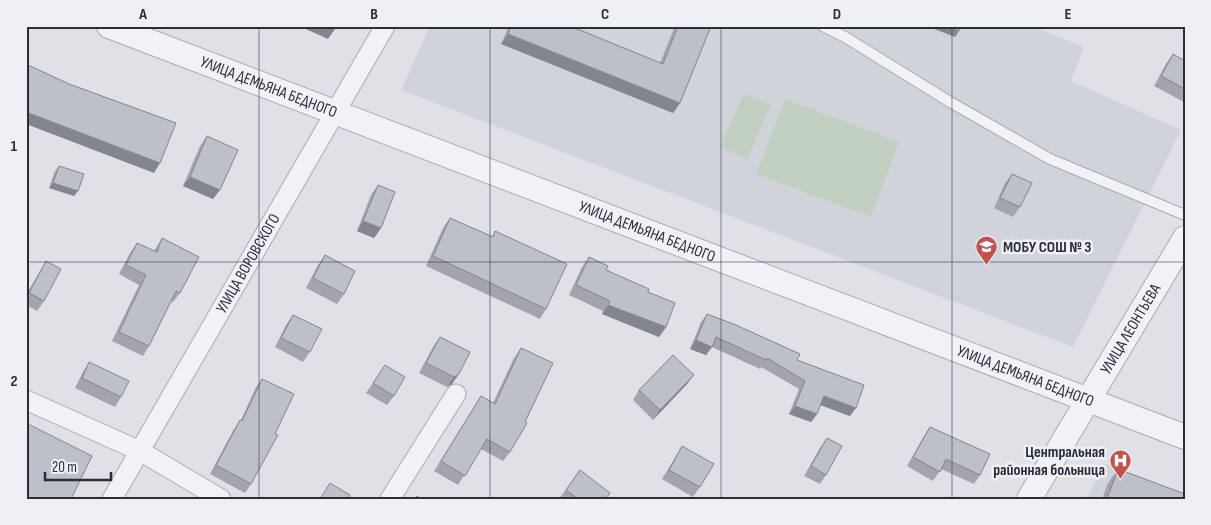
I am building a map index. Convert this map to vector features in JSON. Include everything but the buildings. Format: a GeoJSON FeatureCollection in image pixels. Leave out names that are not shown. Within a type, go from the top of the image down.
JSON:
{"type":"FeatureCollection","features":[{"type":"Feature","properties":{"kind":"street","name":"УЛИЦА ДЕМЬЯНА БЕДНОГО"},"geometry":{"type":"LineString","coordinates":[[110,26],[1185,437]]}},
{"type":"Feature","properties":{"kind":"street","name":"УЛИЦА ВОРОВСКОГО"},"geometry":{"type":"LineString","coordinates":[[112,499],[385,26]]}},
{"type":"Feature","properties":{"kind":"street","name":"УЛИЦА ЛЕОНТЬЕВА"},"geometry":{"type":"LineString","coordinates":[[1029,499],[1086,400],[1185,238]]}},
{"type":"Feature","properties":{"kind":"street"},"geometry":{"type":"LineString","coordinates":[[390,499],[456,394]]}},
{"type":"Feature","properties":{"kind":"street"},"geometry":{"type":"LineString","coordinates":[[26,400],[140,451],[221,499]]}},
{"type":"Feature","properties":{"kind":"lane"},"geometry":{"type":"LineString","coordinates":[[823,26],[845,37],[950,102],[1050,159],[1185,215]]}},
{"type":"Feature","properties":{"kind":"shaded area","name":"МОБУ СОШ № 3"},"geometry":{"type":"Polygon","coordinates":[[[430,26],[1032,26],[1084,47],[1071,81],[1181,130],[1073,347],[401,90],[430,26]]]}},
{"type":"Feature","properties":{"kind":"shaded area","name":"Центральная районная больница"},"geometry":{"type":"Polygon","coordinates":[[[1105,464],[1185,496],[1185,499],[1086,499],[1105,464]]]}},
{"type":"Feature","properties":{"kind":"green space"},"geometry":{"type":"Polygon","coordinates":[[[744,93],[771,105],[747,159],[720,147],[744,93]]]}},
{"type":"Feature","properties":{"kind":"green space"},"geometry":{"type":"Polygon","coordinates":[[[785,99],[899,142],[871,217],[756,174],[785,99]]]}},
{"type":"Feature","properties":{"kind":"place","name":"МОБУ СОШ № 3"},"geometry":{"type":"Point","coordinates":[987,266]}},
{"type":"Feature","properties":{"kind":"place","name":"Центральная районная больница"},"geometry":{"type":"Point","coordinates":[1121,480]}}]}
